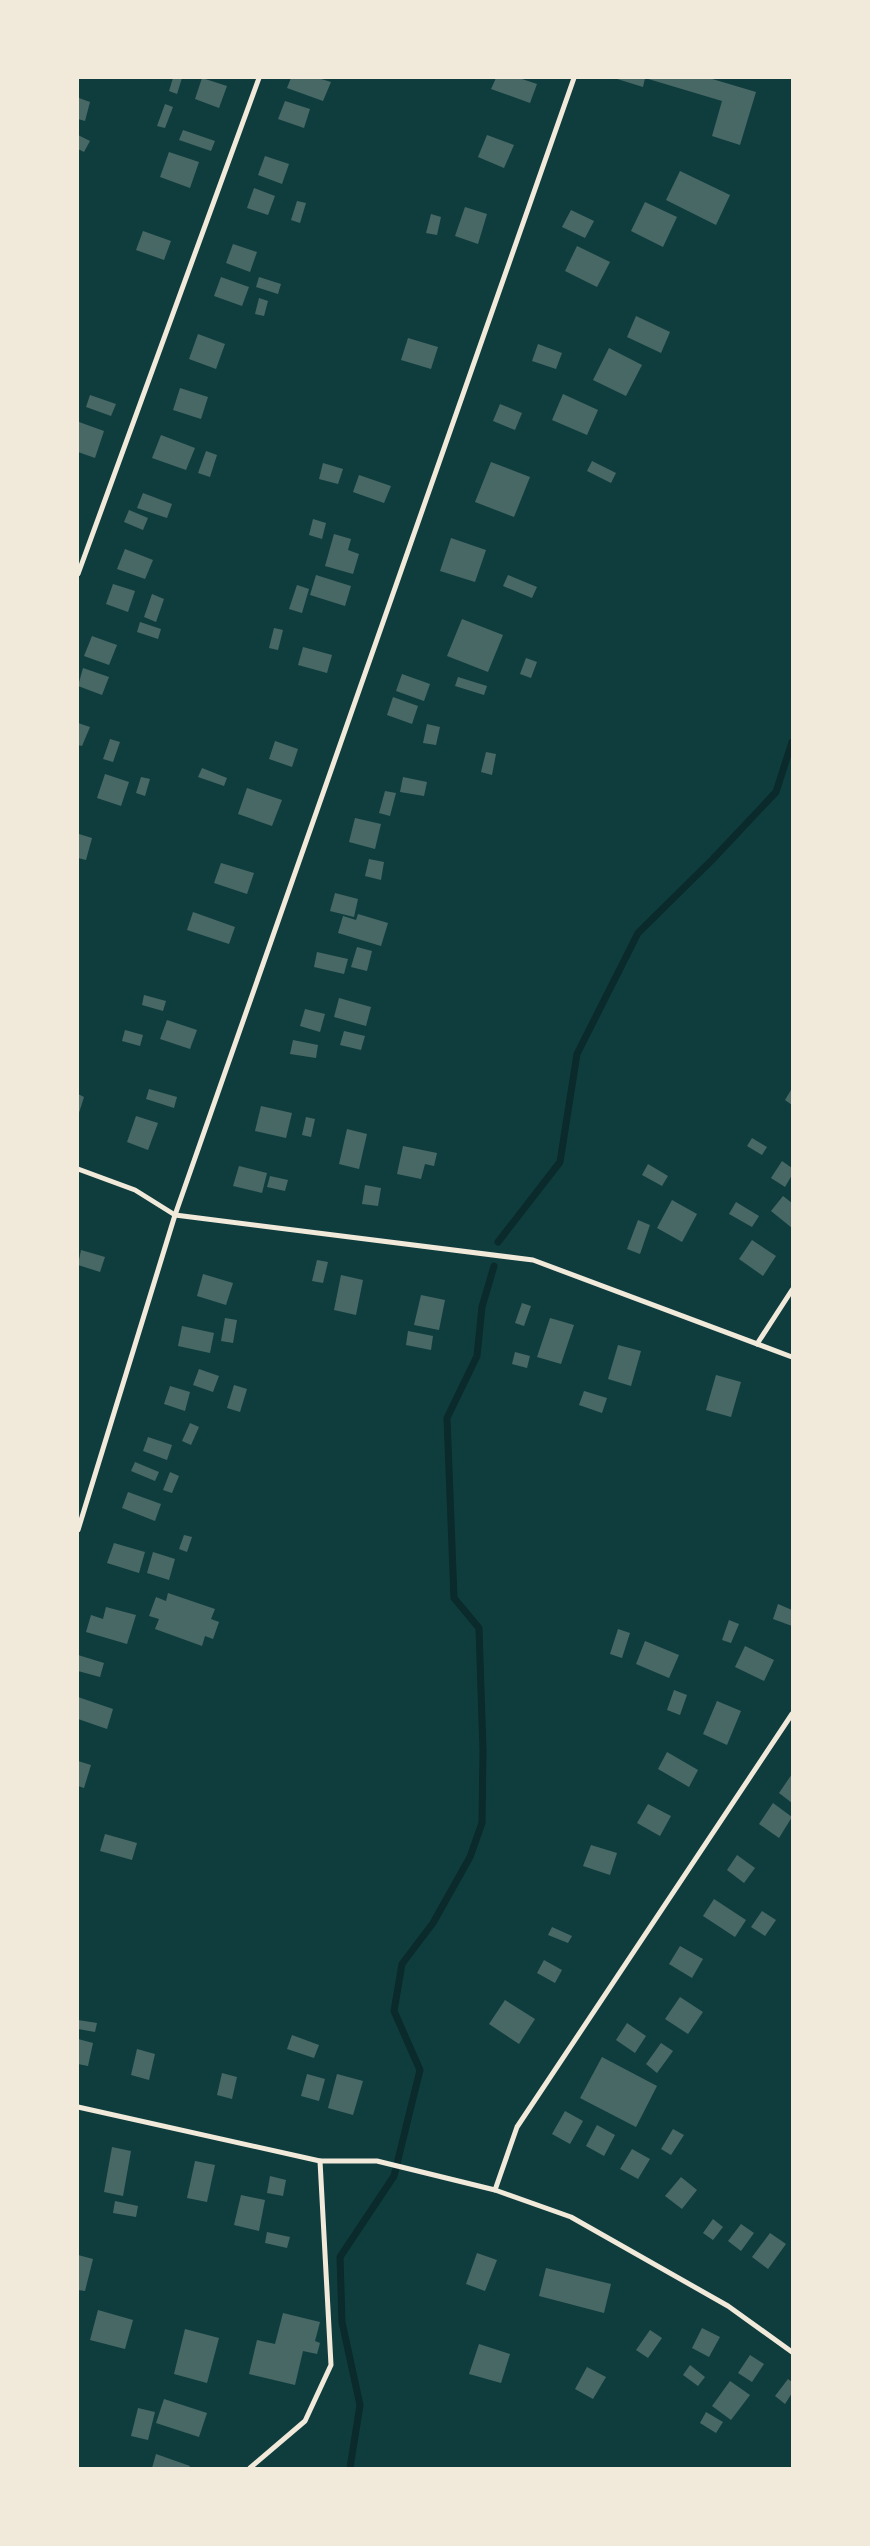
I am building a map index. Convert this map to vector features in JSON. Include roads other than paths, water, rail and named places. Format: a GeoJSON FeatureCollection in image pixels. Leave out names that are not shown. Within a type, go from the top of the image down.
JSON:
{"type":"FeatureCollection","features":[{"type":"Feature","properties":{"kind":"street"},"geometry":{"type":"LineString","coordinates":[[78,574],[258,78]]}},
{"type":"Feature","properties":{"kind":"street"},"geometry":{"type":"LineString","coordinates":[[78,1530],[175,1215],[574,78]]}},
{"type":"Feature","properties":{"kind":"street"},"geometry":{"type":"LineString","coordinates":[[78,1169],[135,1190],[175,1215],[533,1260],[792,1357]]}},
{"type":"Feature","properties":{"kind":"street"},"geometry":{"type":"LineString","coordinates":[[757,1344],[792,1290]]}},
{"type":"Feature","properties":{"kind":"street"},"geometry":{"type":"LineString","coordinates":[[495,2190],[517,2127],[792,1714]]}},
{"type":"Feature","properties":{"kind":"street"},"geometry":{"type":"LineString","coordinates":[[78,2107],[320,2161],[377,2161],[495,2190],[571,2217],[728,2306],[792,2352]]}},
{"type":"Feature","properties":{"kind":"street"},"geometry":{"type":"LineString","coordinates":[[250,2468],[305,2421],[331,2365],[320,2161]]}},
{"type":"Feature","properties":{"kind":"waterway"},"geometry":{"type":"LineString","coordinates":[[498,1242],[560,1162],[577,1054],[638,933],[712,860],[776,792],[792,742]]}},
{"type":"Feature","properties":{"kind":"waterway"},"geometry":{"type":"LineString","coordinates":[[350,2468],[360,2405],[342,2322],[340,2257],[394,2176],[420,2070],[394,2011],[402,1964],[433,1923],[470,1857],[482,1823],[483,1751],[479,1628],[454,1598],[447,1418],[477,1356],[482,1307],[494,1266]]}}]}
